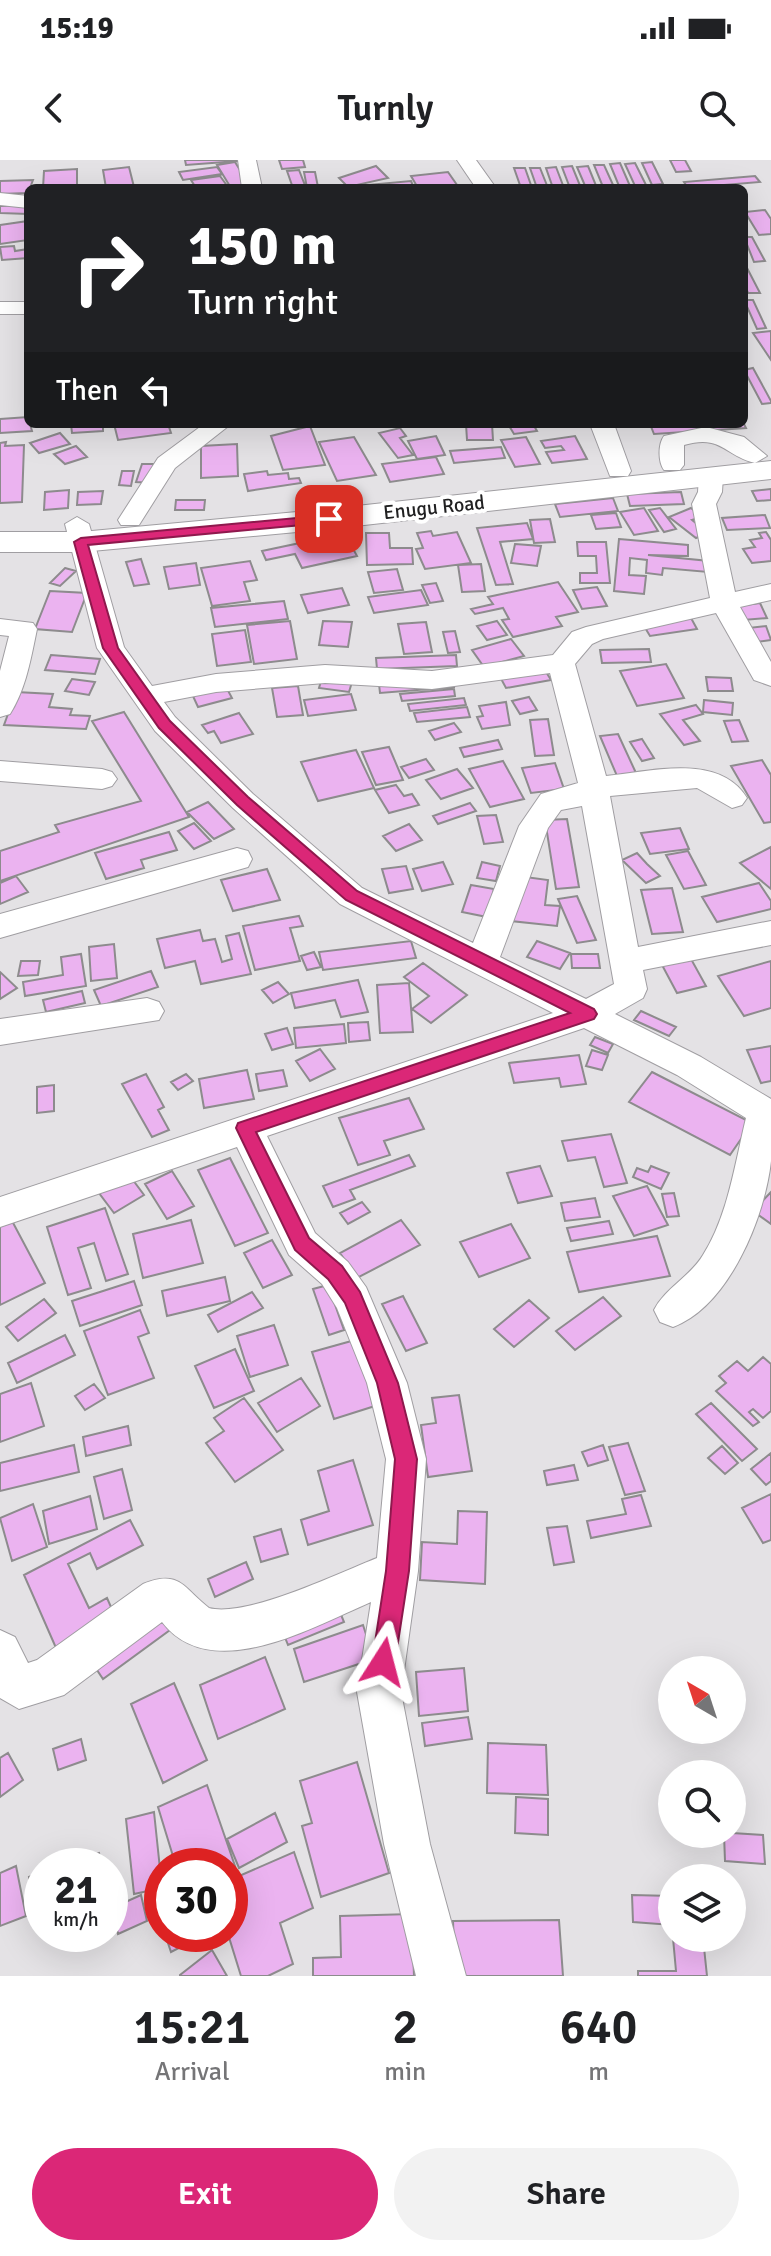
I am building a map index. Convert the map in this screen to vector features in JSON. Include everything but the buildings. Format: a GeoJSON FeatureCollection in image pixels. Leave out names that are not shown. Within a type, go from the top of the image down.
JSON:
{"type":"FeatureCollection","features":[{"type":"Feature","properties":{"kind":"main road"},"geometry":{"type":"LineString","coordinates":[[0,525],[79,533],[130,520],[325,503],[672,465],[766,460]]}},
{"type":"Feature","properties":{"kind":"main road","name":"Enugu Road"},"geometry":{"type":"LineString","coordinates":[[0,542],[711,476],[766,460]]}},
{"type":"Feature","properties":{"kind":"street"},"geometry":{"type":"LineString","coordinates":[[247,160],[251,184]]}},
{"type":"Feature","properties":{"kind":"street"},"geometry":{"type":"LineString","coordinates":[[466,160],[483,184]]}},
{"type":"Feature","properties":{"kind":"street"},"geometry":{"type":"LineString","coordinates":[[0,199],[24,202]]}},
{"type":"Feature","properties":{"kind":"street"},"geometry":{"type":"LineString","coordinates":[[0,308],[24,308]]}},
{"type":"Feature","properties":{"kind":"street"},"geometry":{"type":"LineString","coordinates":[[130,520],[166,463],[214,428]]}},
{"type":"Feature","properties":{"kind":"street"},"geometry":{"type":"LineString","coordinates":[[603,428],[619,471]]}},
{"type":"Feature","properties":{"kind":"street"},"geometry":{"type":"LineString","coordinates":[[711,476],[710,492],[704,504],[724,603],[764,674],[771,677]]}},
{"type":"Feature","properties":{"kind":"street"},"geometry":{"type":"LineString","coordinates":[[79,533],[111,648],[165,724],[243,801],[351,896],[689,1066],[768,1114],[731,1233],[707,1280],[673,1310]]}},
{"type":"Feature","properties":{"kind":"street"},"geometry":{"type":"LineString","coordinates":[[145,696],[216,683],[325,674],[432,680],[561,663],[582,638],[595,633],[771,592]]}},
{"type":"Feature","properties":{"kind":"street"},"geometry":{"type":"LineString","coordinates":[[0,627],[24,629],[11,682],[0,708]]}},
{"type":"Feature","properties":{"kind":"street"},"geometry":{"type":"LineString","coordinates":[[0,1212],[588,1014],[631,989],[594,787],[561,663]]}},
{"type":"Feature","properties":{"kind":"street"},"geometry":{"type":"LineString","coordinates":[[0,771],[102,779]]}},
{"type":"Feature","properties":{"kind":"street"},"geometry":{"type":"LineString","coordinates":[[482,962],[541,811],[551,801],[581,796],[594,787],[697,778],[709,781],[732,798]]}},
{"type":"Feature","properties":{"kind":"street"},"geometry":{"type":"LineString","coordinates":[[0,926],[237,859]]}},
{"type":"Feature","properties":{"kind":"street"},"geometry":{"type":"LineString","coordinates":[[625,962],[771,933]]}},
{"type":"Feature","properties":{"kind":"street"},"geometry":{"type":"LineString","coordinates":[[0,1032],[147,1011]]}},
{"type":"Feature","properties":{"kind":"street"},"geometry":{"type":"LineString","coordinates":[[245,1128],[302,1244],[335,1273],[353,1299],[387,1383],[406,1459],[397,1571],[379,1692],[407,1844],[441,1976]]}},
{"type":"Feature","properties":{"kind":"street"},"geometry":{"type":"LineString","coordinates":[[0,1652],[3,1667],[19,1687],[48,1679],[158,1599],[173,1600],[182,1616],[210,1631],[240,1630],[397,1571]]}},
{"type":"Feature","properties":{"kind":"route"},"geometry":{"type":"LineString","coordinates":[[329,519],[81,542],[111,648],[165,724],[243,801],[351,896],[588,1014],[245,1128],[302,1244],[335,1273],[353,1299],[387,1383],[406,1459],[397,1571],[383,1662]]}}]}
